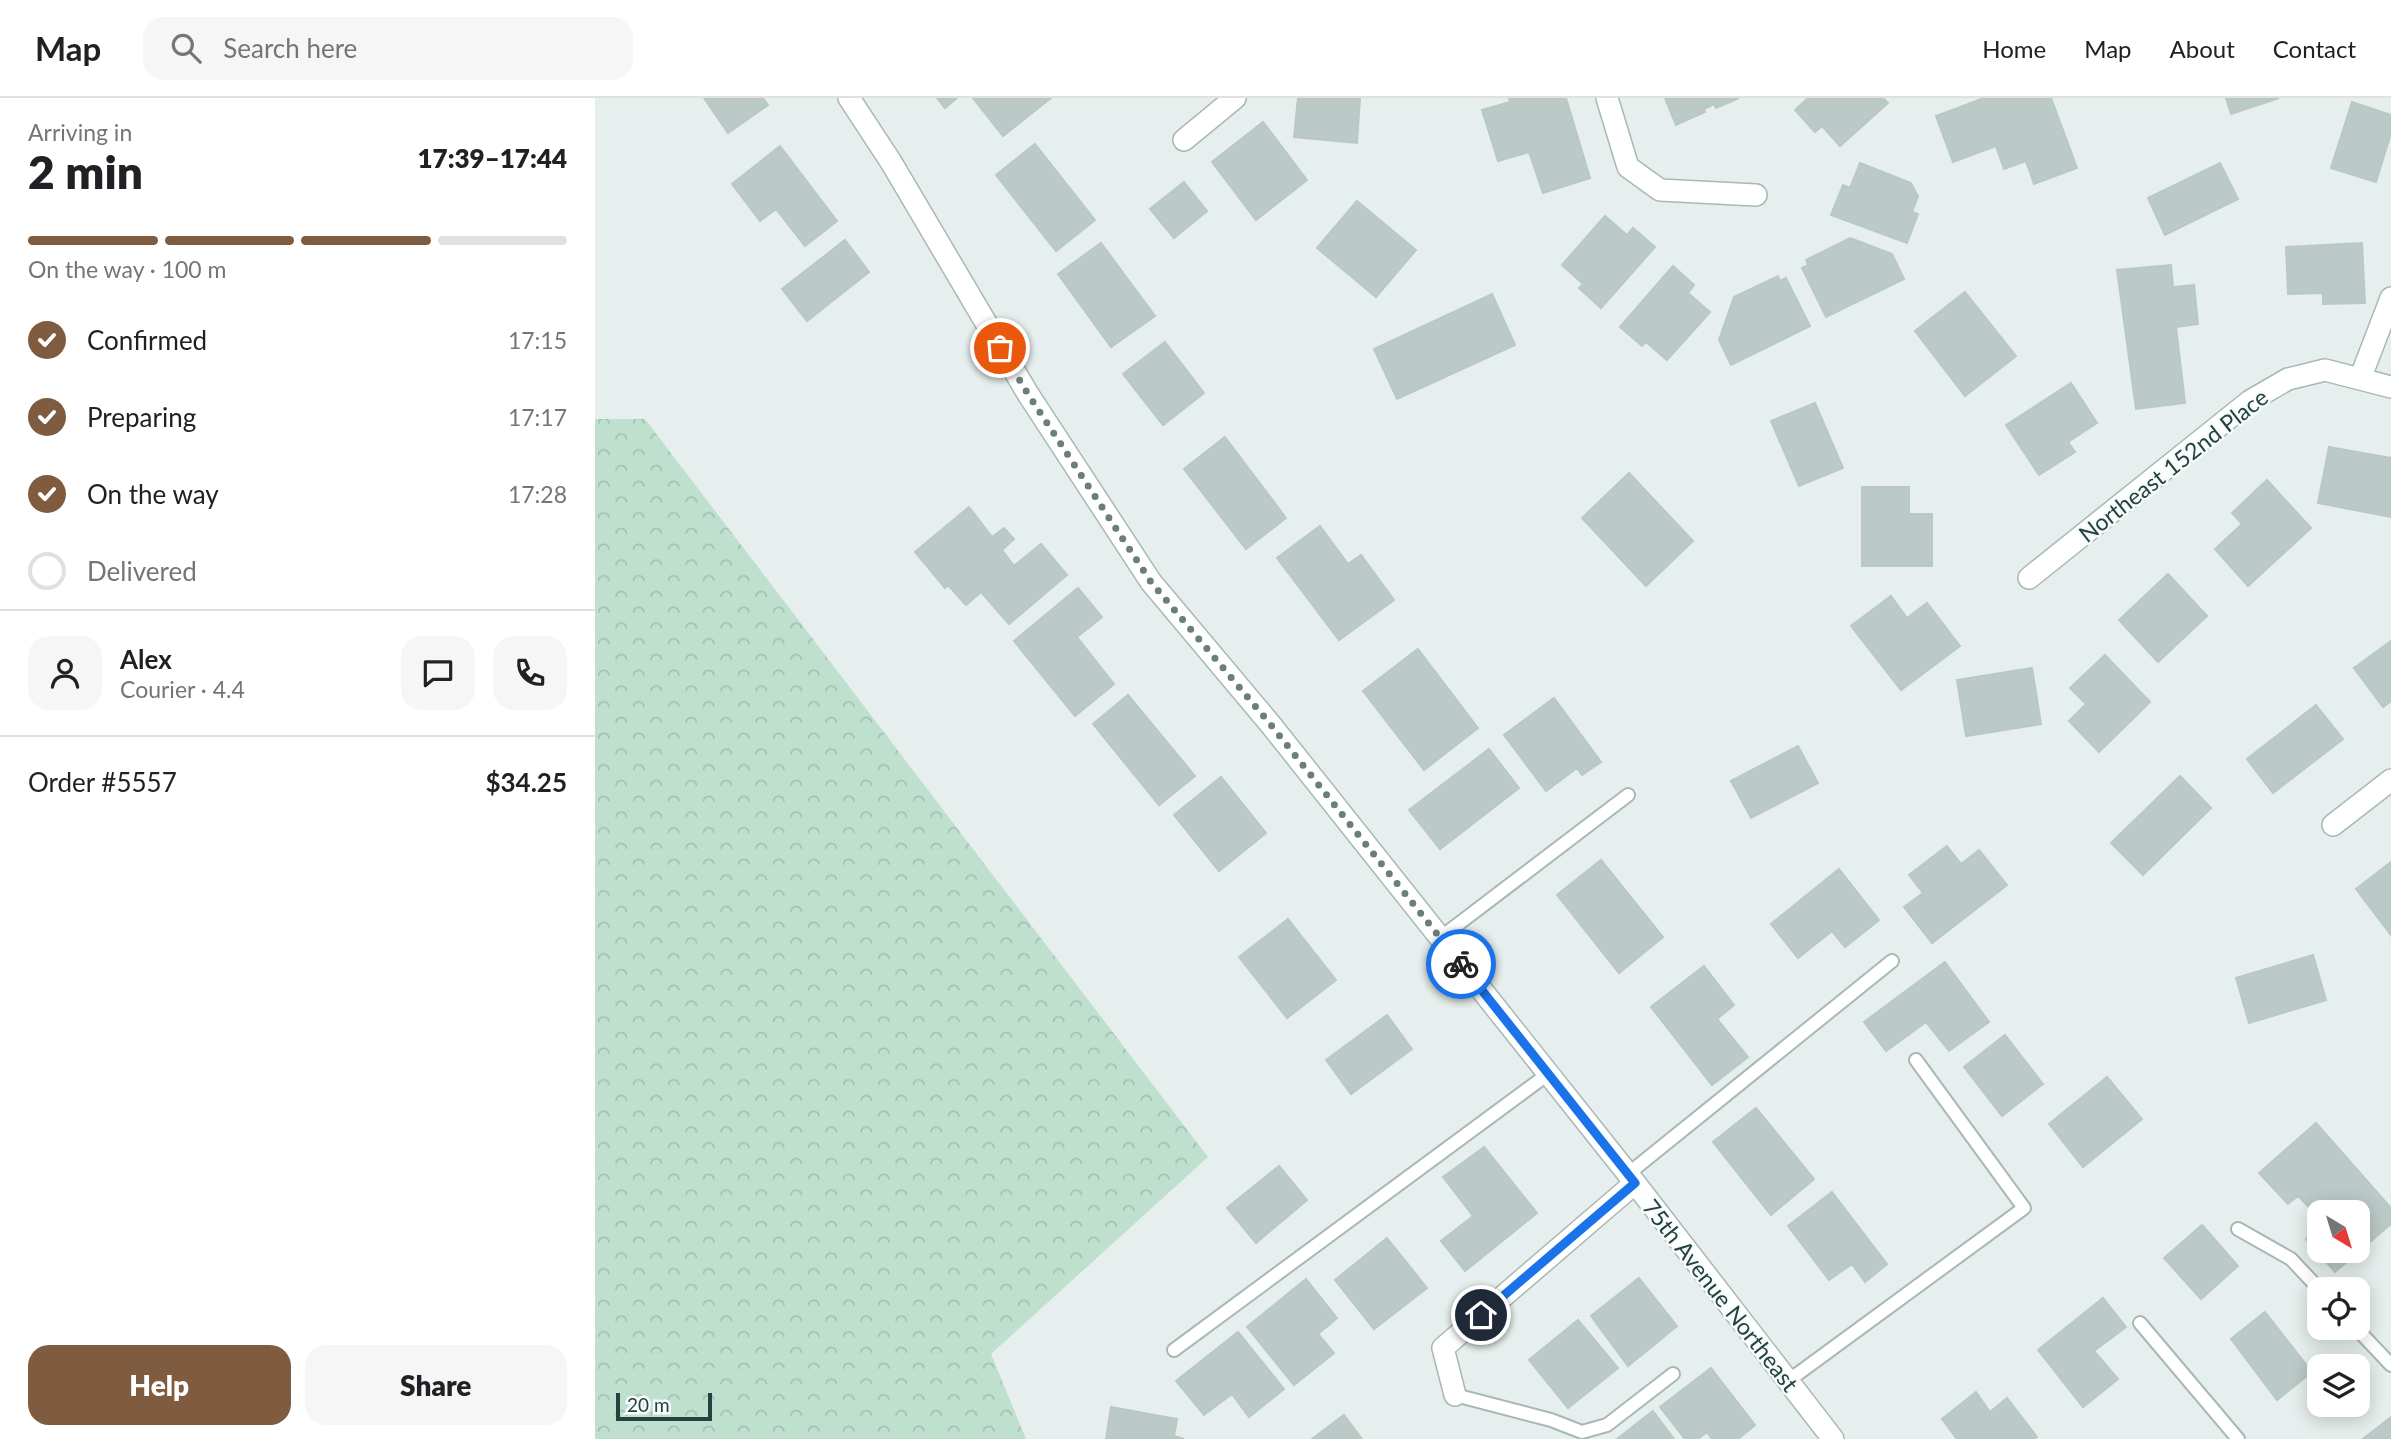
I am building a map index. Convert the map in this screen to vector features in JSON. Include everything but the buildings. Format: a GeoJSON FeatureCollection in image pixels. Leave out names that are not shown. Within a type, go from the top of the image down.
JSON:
{"type":"FeatureCollection","features":[{"type":"Feature","properties":{"kind":"street","name":"75th Avenue Northeast"},"geometry":{"type":"LineString","coordinates":[[849,98],[891,162],[1028,394],[1151,582],[1271,725],[1440,937],[1833,1439]]}},
{"type":"Feature","properties":{"kind":"street"},"geometry":{"type":"LineString","coordinates":[[1185,140],[1235,98]]}},
{"type":"Feature","properties":{"kind":"street"},"geometry":{"type":"LineString","coordinates":[[1607,98],[1628,167],[1660,190],[1756,195]]}},
{"type":"Feature","properties":{"kind":"street"},"geometry":{"type":"LineString","coordinates":[[2391,298],[2360,379],[2391,387]]}},
{"type":"Feature","properties":{"kind":"street","name":"Northeast 152nd Place"},"geometry":{"type":"LineString","coordinates":[[2029,578],[2250,401],[2288,379],[2325,370],[2360,379]]}},
{"type":"Feature","properties":{"kind":"street"},"geometry":{"type":"LineString","coordinates":[[2333,825],[2391,780]]}},
{"type":"Feature","properties":{"kind":"street"},"geometry":{"type":"LineString","coordinates":[[1455,1395],[1443,1348],[1631,1179]]}},
{"type":"Feature","properties":{"kind":"lane"},"geometry":{"type":"LineString","coordinates":[[1440,937],[1628,795]]}},
{"type":"Feature","properties":{"kind":"lane"},"geometry":{"type":"LineString","coordinates":[[1631,1179],[1892,961]]}},
{"type":"Feature","properties":{"kind":"lane"},"geometry":{"type":"LineString","coordinates":[[1787,1381],[2024,1208],[1916,1060]]}},
{"type":"Feature","properties":{"kind":"lane"},"geometry":{"type":"LineString","coordinates":[[1174,1350],[1548,1074]]}},
{"type":"Feature","properties":{"kind":"lane"},"geometry":{"type":"LineString","coordinates":[[2238,1229],[2291,1259],[2308,1277]]}},
{"type":"Feature","properties":{"kind":"lane"},"geometry":{"type":"LineString","coordinates":[[2140,1323],[2238,1439]]}},
{"type":"Feature","properties":{"kind":"lane"},"geometry":{"type":"LineString","coordinates":[[2367,1340],[2391,1365]]}},
{"type":"Feature","properties":{"kind":"lane"},"geometry":{"type":"LineString","coordinates":[[1455,1395],[1551,1420],[1582,1432],[1607,1425],[1673,1374]]}},
{"type":"Feature","properties":{"kind":"green space"},"geometry":{"type":"Polygon","coordinates":[[[595,419],[645,419],[1208,1157],[991,1354],[1026,1439],[595,1439],[595,419]]]}},
{"type":"Feature","properties":{"kind":"way so far"},"geometry":{"type":"LineString","coordinates":[[1000,348],[1151,582],[1271,725],[1461,964]]}},
{"type":"Feature","properties":{"kind":"route"},"geometry":{"type":"LineString","coordinates":[[1461,964],[1635,1183],[1481,1315]]}}]}
